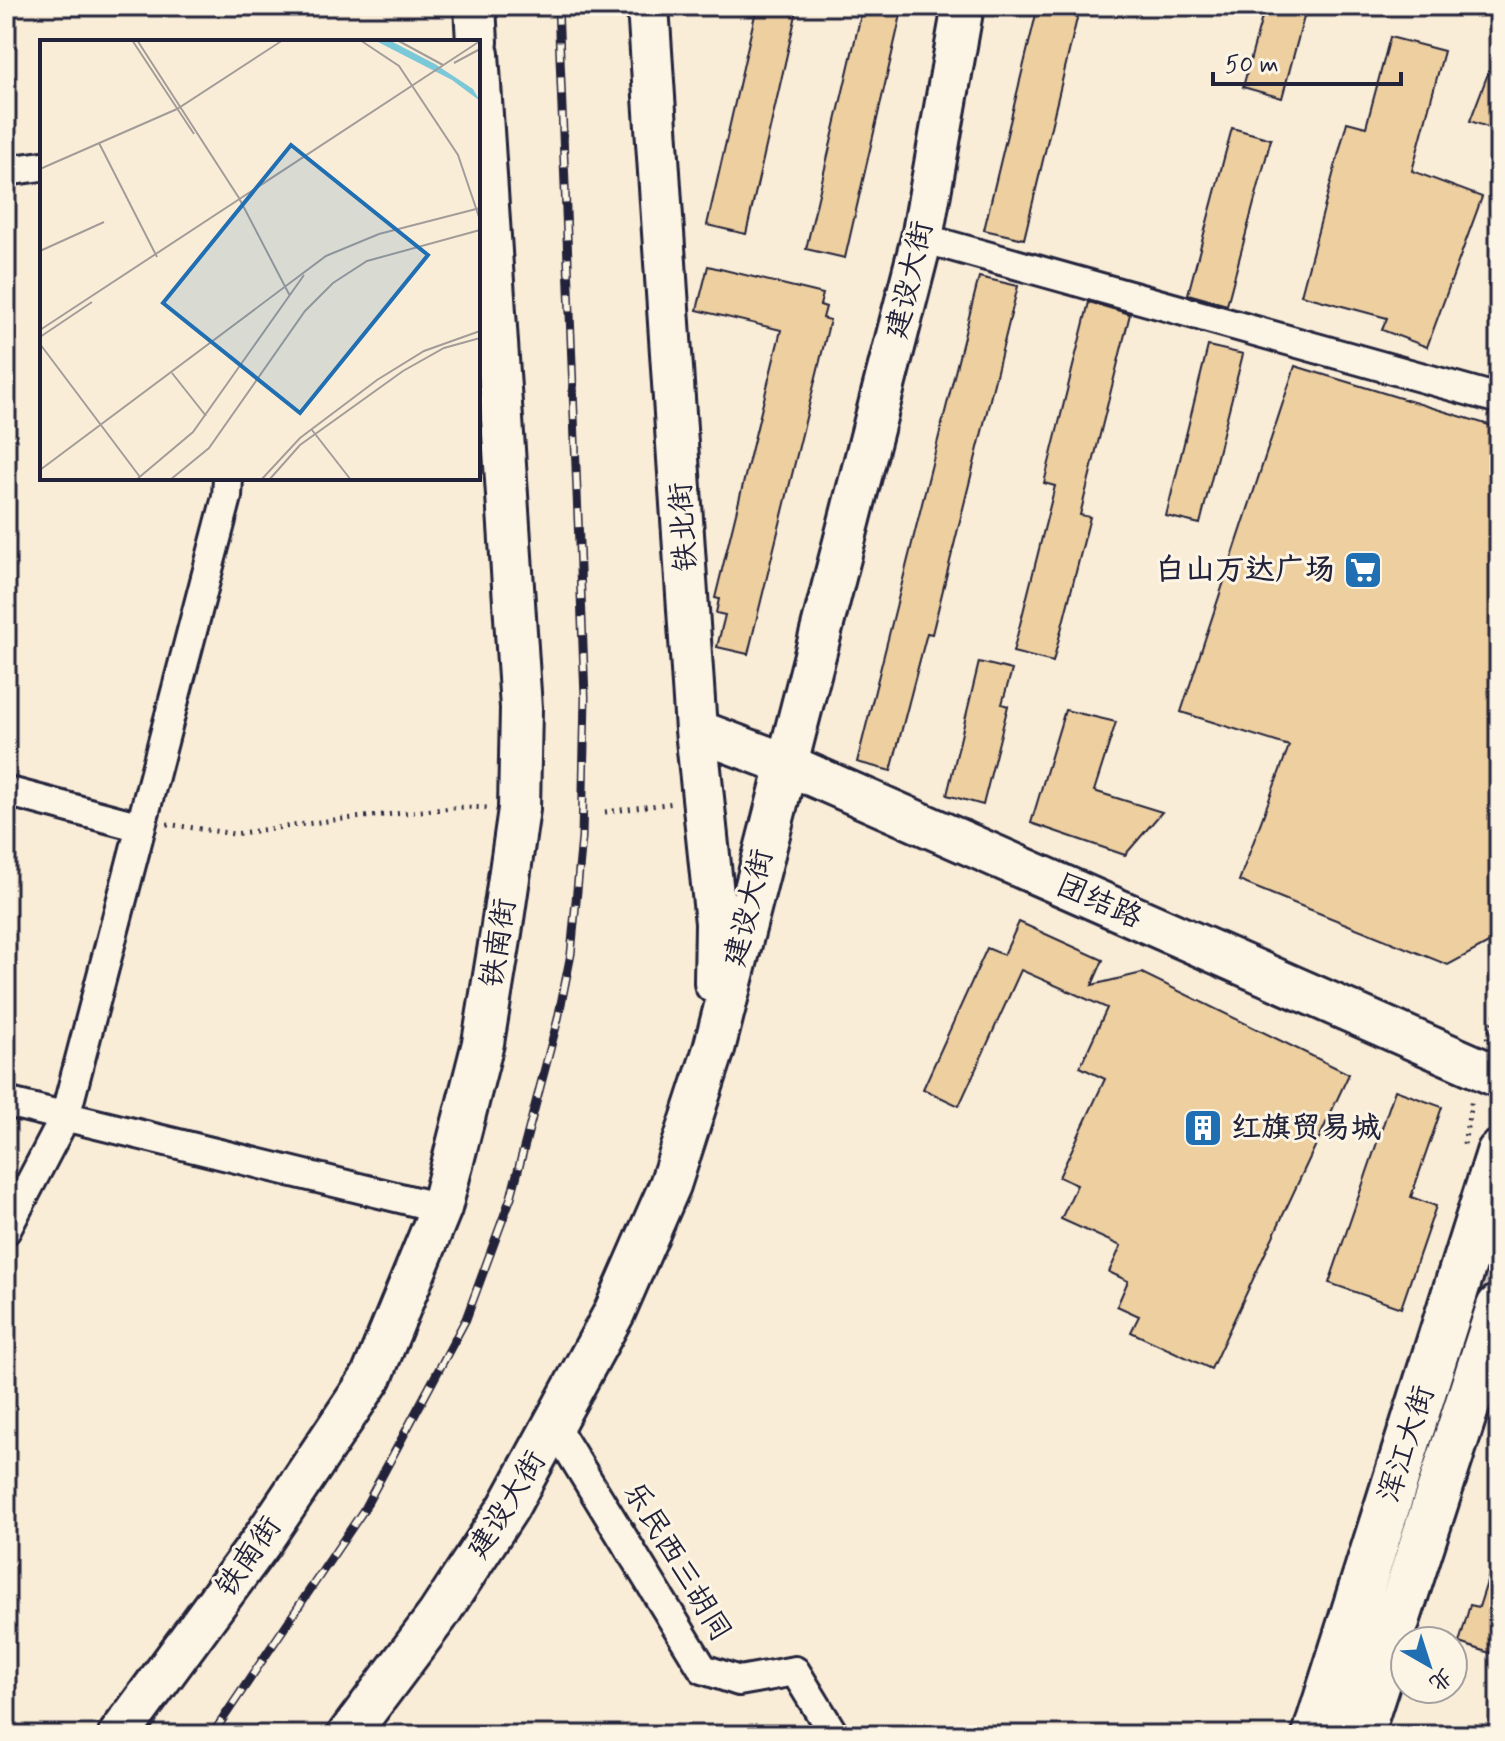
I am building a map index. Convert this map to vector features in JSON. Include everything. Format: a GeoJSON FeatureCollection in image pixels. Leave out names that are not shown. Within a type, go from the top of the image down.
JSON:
{"type":"FeatureCollection","features":[{"type":"Feature","properties":{"kind":"main road","name":"浑江大街"},"geometry":{"type":"LineString","coordinates":[[1315,1735],[1480,1154]]}},
{"type":"Feature","properties":{"kind":"main road","name":"浑江大街"},"geometry":{"type":"LineString","coordinates":[[1360,1735],[1499,1307]]}},
{"type":"Feature","properties":{"kind":"street"},"geometry":{"type":"LineString","coordinates":[[475,6],[477,40]]}},
{"type":"Feature","properties":{"kind":"street","name":"铁北街"},"geometry":{"type":"LineString","coordinates":[[648,6],[696,730],[716,923],[714,1049]]}},
{"type":"Feature","properties":{"kind":"street","name":"建设大街"},"geometry":{"type":"LineString","coordinates":[[348,1735],[438,1615],[508,1508],[555,1427],[614,1313],[670,1185],[714,1049],[922,238],[963,6]]}},
{"type":"Feature","properties":{"kind":"street","name":"铁南街"},"geometry":{"type":"LineString","coordinates":[[119,1735],[261,1542],[372,1376],[441,1208],[483,1043],[519,809],[521,708],[480,83]]}},
{"type":"Feature","properties":{"kind":"street"},"geometry":{"type":"LineString","coordinates":[[6,171],[40,166]]}},
{"type":"Feature","properties":{"kind":"street"},"geometry":{"type":"LineString","coordinates":[[922,238],[1499,399]]}},
{"type":"Feature","properties":{"kind":"street"},"geometry":{"type":"LineString","coordinates":[[6,1230],[65,1117],[227,497],[228,480]]}},
{"type":"Feature","properties":{"kind":"street","name":"团结路"},"geometry":{"type":"LineString","coordinates":[[696,730],[786,764],[1488,1072]]}},
{"type":"Feature","properties":{"kind":"street"},"geometry":{"type":"LineString","coordinates":[[6,791],[142,823]]}},
{"type":"Feature","properties":{"kind":"street"},"geometry":{"type":"LineString","coordinates":[[6,1102],[441,1208]]}},
{"type":"Feature","properties":{"kind":"street","name":"乐民西三胡同"},"geometry":{"type":"LineString","coordinates":[[555,1427],[703,1669],[739,1681],[795,1671],[834,1735]]}},
{"type":"Feature","properties":{"kind":"path"},"geometry":{"type":"LineString","coordinates":[[605,812],[703,799]]}},
{"type":"Feature","properties":{"kind":"path"},"geometry":{"type":"LineString","coordinates":[[142,823],[234,834],[463,807],[519,809]]}},
{"type":"Feature","properties":{"kind":"path"},"geometry":{"type":"LineString","coordinates":[[1480,1154],[1488,1072],[1499,1006]]}},
{"type":"Feature","properties":{"kind":"path"},"geometry":{"type":"LineString","coordinates":[[1499,1443],[1491,1468],[1499,1471]]}},
{"type":"Feature","properties":{"kind":"building"},"geometry":{"type":"Polygon","coordinates":[[[757,6],[798,6],[746,234],[707,225],[757,6]]]}},
{"type":"Feature","properties":{"kind":"building"},"geometry":{"type":"Polygon","coordinates":[[[863,6],[903,6],[845,258],[806,249],[863,6]]]}},
{"type":"Feature","properties":{"kind":"building"},"geometry":{"type":"Polygon","coordinates":[[[1038,6],[1080,6],[1024,239],[984,230],[1038,6]]]}},
{"type":"Feature","properties":{"kind":"building"},"geometry":{"type":"Polygon","coordinates":[[[1265,6],[1307,6],[1282,98],[1243,87],[1265,6]]]}},
{"type":"Feature","properties":{"kind":"building"},"geometry":{"type":"Polygon","coordinates":[[[1390,37],[1444,51],[1412,171],[1482,197],[1427,347],[1382,330],[1387,318],[1301,295],[1347,122],[1366,127],[1390,37]]]}},
{"type":"Feature","properties":{"kind":"building"},"geometry":{"type":"Polygon","coordinates":[[[1499,50],[1499,131],[1470,121],[1499,50]]]}},
{"type":"Feature","properties":{"kind":"building"},"geometry":{"type":"Polygon","coordinates":[[[1232,128],[1271,139],[1227,305],[1188,294],[1232,128]]]}},
{"type":"Feature","properties":{"kind":"building"},"geometry":{"type":"Polygon","coordinates":[[[708,266],[823,294],[820,305],[826,307],[823,318],[830,320],[748,654],[717,647],[725,615],[716,613],[719,599],[715,598],[781,330],[697,310],[708,266]]]}},
{"type":"Feature","properties":{"kind":"building"},"geometry":{"type":"Polygon","coordinates":[[[979,277],[1018,286],[932,634],[927,633],[891,771],[857,762],[979,277]]]}},
{"type":"Feature","properties":{"kind":"building"},"geometry":{"type":"Polygon","coordinates":[[[1089,302],[1130,314],[1080,515],[1090,517],[1053,662],[1013,652],[1055,486],[1044,483],[1089,302]]]}},
{"type":"Feature","properties":{"kind":"building"},"geometry":{"type":"Polygon","coordinates":[[[1208,346],[1243,354],[1200,524],[1166,516],[1208,346]]]}},
{"type":"Feature","properties":{"kind":"building","name":"白山万达广场"},"geometry":{"type":"Polygon","coordinates":[[[1295,366],[1499,428],[1499,931],[1496,939],[1448,965],[1239,881],[1289,746],[1181,712],[1295,366]]]}},
{"type":"Feature","properties":{"kind":"building"},"geometry":{"type":"Polygon","coordinates":[[[979,662],[1012,670],[1002,704],[1008,706],[983,805],[947,795],[979,662]]]}},
{"type":"Feature","properties":{"kind":"building"},"geometry":{"type":"Polygon","coordinates":[[[1065,710],[1116,722],[1094,791],[1162,812],[1125,855],[1031,823],[1065,710]]]}},
{"type":"Feature","properties":{"kind":"building","name":"红旗贸易城"},"geometry":{"type":"Polygon","coordinates":[[[1019,922],[1103,960],[1092,985],[1142,973],[1349,1074],[1211,1369],[1131,1332],[1139,1316],[1117,1306],[1128,1281],[1109,1272],[1121,1246],[1061,1219],[1077,1185],[1059,1177],[1105,1079],[1080,1067],[1107,1008],[1021,970],[959,1106],[923,1089],[987,948],[1004,955],[1019,922]]]}},
{"type":"Feature","properties":{"kind":"building"},"geometry":{"type":"Polygon","coordinates":[[[1395,1090],[1442,1107],[1411,1197],[1436,1206],[1401,1308],[1329,1283],[1395,1090]]]}},
{"type":"Feature","properties":{"kind":"building"},"geometry":{"type":"Polygon","coordinates":[[[1494,1560],[1499,1560],[1496,1655],[1469,1646],[1469,1625],[1464,1625],[1470,1605],[1479,1607],[1494,1560]]]}},
{"type":"Feature","properties":{"kind":"tunnel"},"geometry":{"type":"LineString","coordinates":[[1468,1333],[1499,1235]]}},
{"type":"Feature","properties":{"kind":"railway"},"geometry":{"type":"LineString","coordinates":[[212,1735],[363,1511],[466,1319],[511,1197],[558,1019],[571,954],[582,838],[585,697],[558,6]]}},
{"type":"Feature","properties":{"kind":"place","name":"白山万达广场"},"geometry":{"type":"Point","coordinates":[1363,570]}},
{"type":"Feature","properties":{"kind":"place","name":"红旗贸易城"},"geometry":{"type":"Point","coordinates":[1203,1128]}}]}
